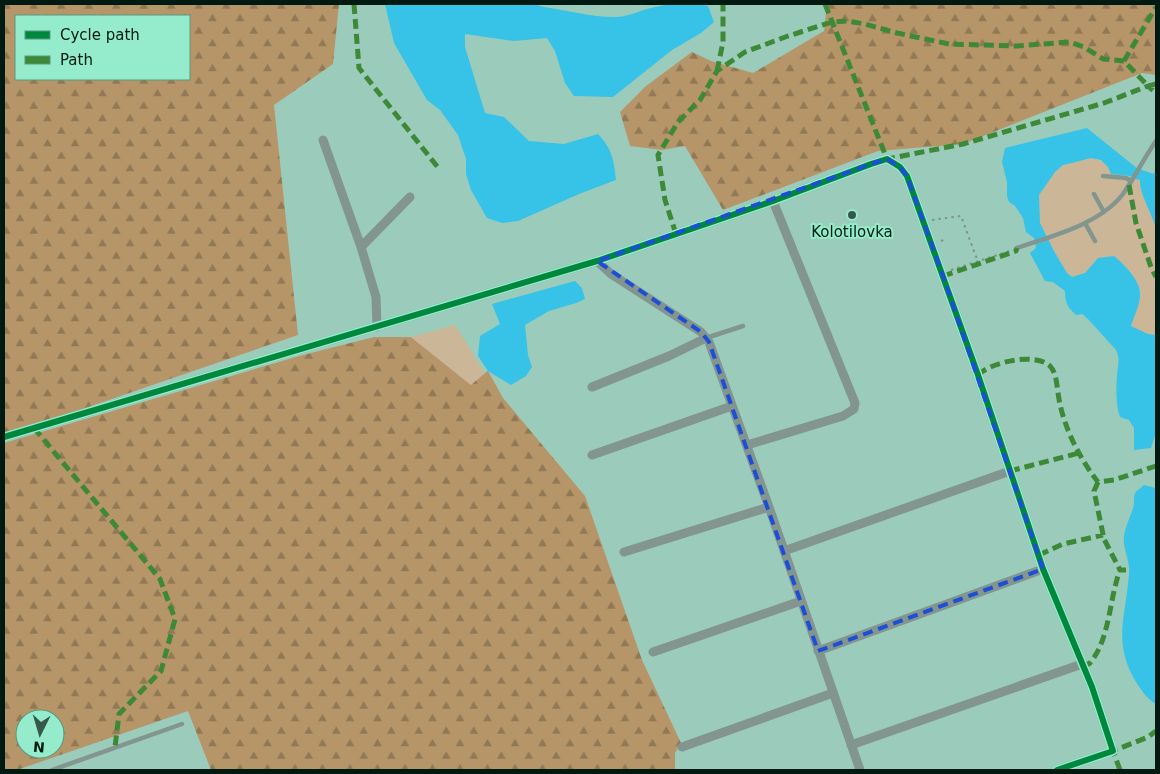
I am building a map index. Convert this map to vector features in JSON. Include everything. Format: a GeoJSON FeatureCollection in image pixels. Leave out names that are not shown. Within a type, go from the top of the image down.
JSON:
{"type":"FeatureCollection","features":[{"type":"Feature","properties":{"kind":"street"},"geometry":{"type":"LineString","coordinates":[[323,140],[361,247],[376,297],[377,327]]}},
{"type":"Feature","properties":{"kind":"street"},"geometry":{"type":"LineString","coordinates":[[4,437],[597,261],[773,201],[870,164],[887,160],[900,167],[907,176],[1044,570],[1092,687],[1113,750],[1056,770]]}},
{"type":"Feature","properties":{"kind":"street"},"geometry":{"type":"LineString","coordinates":[[361,247],[410,197]]}},
{"type":"Feature","properties":{"kind":"street"},"geometry":{"type":"LineString","coordinates":[[746,445],[842,416],[854,409],[855,403],[773,201]]}},
{"type":"Feature","properties":{"kind":"street"},"geometry":{"type":"LineString","coordinates":[[597,261],[611,274],[701,332],[709,342],[769,507],[860,770]]}},
{"type":"Feature","properties":{"kind":"street"},"geometry":{"type":"LineString","coordinates":[[592,387],[669,356],[706,338]]}},
{"type":"Feature","properties":{"kind":"street"},"geometry":{"type":"LineString","coordinates":[[592,456],[732,406]]}},
{"type":"Feature","properties":{"kind":"street"},"geometry":{"type":"LineString","coordinates":[[784,552],[1010,471]]}},
{"type":"Feature","properties":{"kind":"street"},"geometry":{"type":"LineString","coordinates":[[624,552],[769,507]]}},
{"type":"Feature","properties":{"kind":"street"},"geometry":{"type":"LineString","coordinates":[[818,651],[1044,570]]}},
{"type":"Feature","properties":{"kind":"street"},"geometry":{"type":"LineString","coordinates":[[653,652],[801,601]]}},
{"type":"Feature","properties":{"kind":"street"},"geometry":{"type":"LineString","coordinates":[[851,745],[1082,664]]}},
{"type":"Feature","properties":{"kind":"street"},"geometry":{"type":"LineString","coordinates":[[682,747],[833,693]]}},
{"type":"Feature","properties":{"kind":"lane"},"geometry":{"type":"LineString","coordinates":[[1017,248],[1085,223],[1104,212],[1122,195],[1156,141]]}},
{"type":"Feature","properties":{"kind":"lane"},"geometry":{"type":"LineString","coordinates":[[1103,176],[1132,180]]}},
{"type":"Feature","properties":{"kind":"lane"},"geometry":{"type":"LineString","coordinates":[[1094,194],[1104,212]]}},
{"type":"Feature","properties":{"kind":"lane"},"geometry":{"type":"LineString","coordinates":[[1085,223],[1095,241]]}},
{"type":"Feature","properties":{"kind":"lane"},"geometry":{"type":"LineString","coordinates":[[706,338],[743,326]]}},
{"type":"Feature","properties":{"kind":"lane"},"geometry":{"type":"LineString","coordinates":[[52,770],[182,724]]}},
{"type":"Feature","properties":{"kind":"path"},"geometry":{"type":"LineString","coordinates":[[933,227],[931,220],[961,216],[978,262]]}},
{"type":"Feature","properties":{"kind":"path"},"geometry":{"type":"LineString","coordinates":[[939,242],[946,239]]}},
{"type":"Feature","properties":{"kind":"path"},"geometry":{"type":"LineString","coordinates":[[946,266],[952,271],[1017,248]]}},
{"type":"Feature","properties":{"kind":"highlighted area"},"geometry":{"type":"Polygon","coordinates":[[[887,159],[900,167],[907,176],[943,276],[1043,569],[818,651],[709,342],[701,332],[597,261],[887,159]]]}},
{"type":"Feature","properties":{"kind":"green space"},"geometry":{"type":"Polygon","coordinates":[[[4,4],[339,4],[333,64],[274,105],[298,335],[4,436],[4,4]]]}},
{"type":"Feature","properties":{"kind":"green space"},"geometry":{"type":"Polygon","coordinates":[[[827,4],[1156,4],[1156,75],[1142,73],[963,144],[878,151],[723,210],[685,146],[662,150],[630,146],[620,112],[646,86],[692,52],[711,61],[753,73],[824,31],[827,4]]]}},
{"type":"Feature","properties":{"kind":"green space"},"geometry":{"type":"Polygon","coordinates":[[[374,337],[411,337],[470,384],[488,371],[503,398],[585,496],[642,660],[681,743],[675,753],[675,770],[211,770],[188,711],[65,753],[65,709],[15,709],[15,759],[49,759],[17,770],[4,770],[4,443],[299,356],[374,337]]]}},
{"type":"Feature","properties":{"kind":"shaded area"},"geometry":{"type":"Polygon","coordinates":[[[1091,158],[1104,163],[1111,174],[1130,176],[1140,180],[1143,195],[1156,225],[1156,335],[1148,334],[1130,326],[1141,294],[1139,286],[1098,258],[1085,273],[1073,277],[1067,273],[1040,223],[1039,195],[1055,172],[1063,165],[1091,158]]]}},
{"type":"Feature","properties":{"kind":"shaded area"},"geometry":{"type":"Polygon","coordinates":[[[455,325],[485,373],[471,385],[411,337],[455,325]]]}},
{"type":"Feature","properties":{"kind":"water"},"geometry":{"type":"Polygon","coordinates":[[[694,3],[708,6],[714,22],[701,33],[672,50],[613,97],[574,96],[565,83],[555,51],[547,38],[514,41],[465,34],[465,47],[485,113],[504,117],[529,141],[564,144],[598,134],[612,155],[616,180],[518,221],[502,223],[487,218],[471,190],[466,174],[466,159],[458,135],[440,110],[427,100],[394,43],[385,4],[534,4],[590,15],[617,17],[665,5],[694,3]]]}},
{"type":"Feature","properties":{"kind":"water"},"geometry":{"type":"Polygon","coordinates":[[[1087,128],[1138,169],[1133,178],[1111,174],[1108,167],[1101,160],[1091,158],[1063,165],[1055,172],[1039,195],[1040,223],[1067,273],[1072,277],[1085,273],[1098,258],[1114,256],[1127,268],[1138,284],[1140,299],[1131,326],[1148,334],[1156,335],[1156,432],[1151,448],[1134,450],[1134,428],[1129,420],[1120,417],[1117,397],[1119,360],[1116,350],[1088,319],[1082,314],[1076,315],[1070,309],[1066,301],[1065,291],[1053,282],[1045,281],[1030,253],[1036,248],[1034,238],[1026,232],[1023,218],[1015,206],[1009,202],[1007,196],[1007,182],[1002,162],[1005,148],[1087,128]]]}},
{"type":"Feature","properties":{"kind":"water"},"geometry":{"type":"Polygon","coordinates":[[[1139,169],[1154,174],[1156,170],[1156,225],[1143,195],[1140,180],[1135,179],[1139,169]]]}},
{"type":"Feature","properties":{"kind":"water"},"geometry":{"type":"Polygon","coordinates":[[[575,281],[582,288],[585,299],[549,311],[525,325],[528,355],[532,367],[526,376],[511,385],[488,371],[478,356],[480,336],[500,324],[492,304],[575,281]]]}},
{"type":"Feature","properties":{"kind":"water"},"geometry":{"type":"Polygon","coordinates":[[[1144,485],[1156,488],[1156,704],[1147,697],[1136,682],[1124,654],[1122,641],[1129,570],[1124,534],[1134,504],[1135,493],[1144,485]]]}},
{"type":"Feature","properties":{"kind":"marked path"},"geometry":{"type":"LineString","coordinates":[[354,4],[359,68],[440,170]]}},
{"type":"Feature","properties":{"kind":"marked path"},"geometry":{"type":"LineString","coordinates":[[717,71],[723,42],[723,4]]}},
{"type":"Feature","properties":{"kind":"marked path"},"geometry":{"type":"LineString","coordinates":[[825,4],[887,159],[963,144],[1104,103],[1148,86],[1156,93]]}},
{"type":"Feature","properties":{"kind":"marked path"},"geometry":{"type":"LineString","coordinates":[[1124,61],[1156,7]]}},
{"type":"Feature","properties":{"kind":"marked path"},"geometry":{"type":"LineString","coordinates":[[676,234],[665,200],[658,155],[678,122],[700,100],[717,71],[745,52],[832,22],[847,21],[865,24],[949,44],[1017,46],[1069,42],[1084,47],[1103,59],[1124,61],[1148,86],[1156,84]]}},
{"type":"Feature","properties":{"kind":"marked path"},"geometry":{"type":"LineString","coordinates":[[1129,185],[1136,223],[1156,277]]}},
{"type":"Feature","properties":{"kind":"marked path"},"geometry":{"type":"LineString","coordinates":[[943,276],[1016,251],[1017,248]]}},
{"type":"Feature","properties":{"kind":"marked path"},"geometry":{"type":"LineString","coordinates":[[978,375],[993,366],[1013,360],[1024,359],[1043,362],[1050,366],[1054,373],[1061,410],[1074,443],[1098,482],[1114,480],[1156,466]]}},
{"type":"Feature","properties":{"kind":"marked path"},"geometry":{"type":"LineString","coordinates":[[34,428],[160,579],[175,619],[161,671],[119,714],[115,747]]}},
{"type":"Feature","properties":{"kind":"marked path"},"geometry":{"type":"LineString","coordinates":[[1010,471],[1079,453]]}},
{"type":"Feature","properties":{"kind":"marked path"},"geometry":{"type":"LineString","coordinates":[[1098,482],[1094,491],[1104,539],[1120,570],[1126,570]]}},
{"type":"Feature","properties":{"kind":"marked path"},"geometry":{"type":"LineString","coordinates":[[1039,555],[1063,544],[1103,535]]}},
{"type":"Feature","properties":{"kind":"marked path"},"geometry":{"type":"LineString","coordinates":[[1082,664],[1089,664],[1101,644],[1120,570]]}},
{"type":"Feature","properties":{"kind":"marked path"},"geometry":{"type":"LineString","coordinates":[[1120,770],[1113,751],[1148,737],[1156,731]]}},
{"type":"Feature","properties":{"kind":"cycle path"},"geometry":{"type":"LineString","coordinates":[[4,437],[597,261],[773,201],[887,159],[900,167],[907,176],[978,375],[1043,569],[1092,687],[1113,751],[1057,770]]}},
{"type":"Feature","properties":{"kind":"place","name":"Kolotilovka"},"geometry":{"type":"Point","coordinates":[852,215]}}]}
